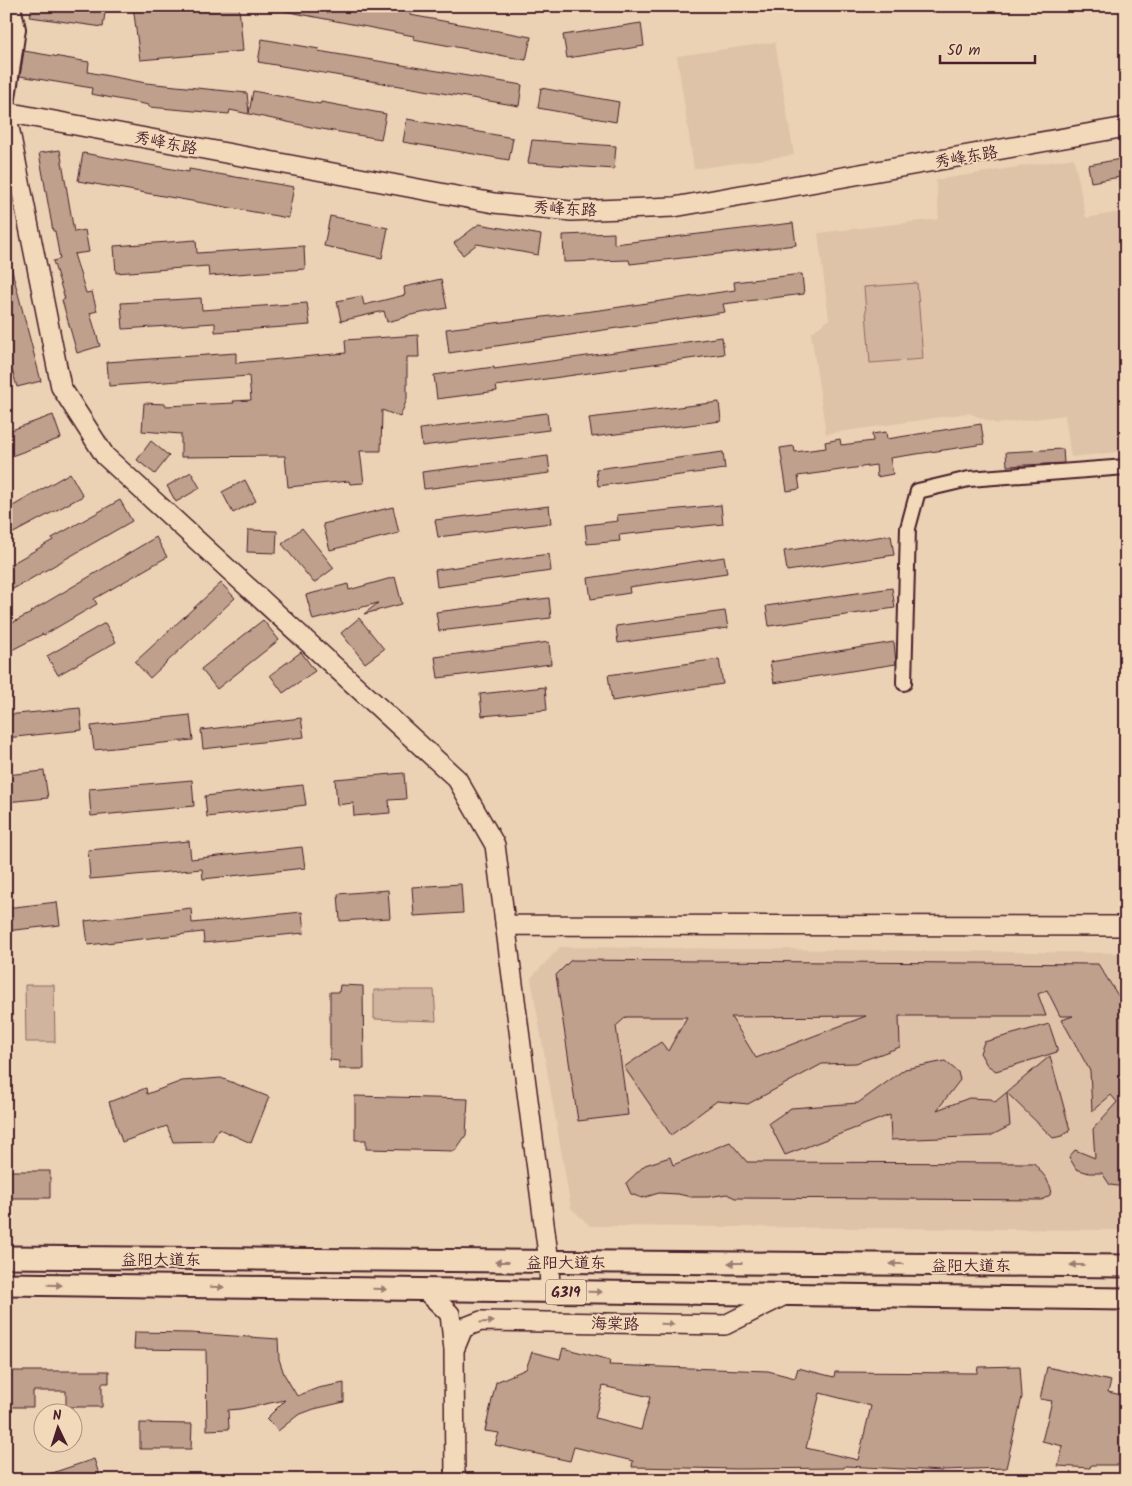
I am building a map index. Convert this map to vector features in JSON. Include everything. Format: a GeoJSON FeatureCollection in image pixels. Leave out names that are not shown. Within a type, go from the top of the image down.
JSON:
{"type":"FeatureCollection","features":[{"type":"Feature","properties":{"kind":"main road","name":"益阳大道东"},"geometry":{"type":"LineString","coordinates":[[6,1257],[1126,1266]]}},
{"type":"Feature","properties":{"kind":"main road","name":"G319"},"geometry":{"type":"LineString","coordinates":[[6,1284],[1126,1299]]}},
{"type":"Feature","properties":{"kind":"street"},"geometry":{"type":"LineString","coordinates":[[14,6],[18,29],[6,112],[61,387],[105,456],[457,779],[495,845],[549,1262],[550,1291]]}},
{"type":"Feature","properties":{"kind":"street","name":"秀峰东路"},"geometry":{"type":"LineString","coordinates":[[6,112],[494,203],[571,211],[674,207],[1126,128]]}},
{"type":"Feature","properties":{"kind":"street"},"geometry":{"type":"LineString","coordinates":[[904,683],[908,528],[918,491],[970,479],[1126,467]]}},
{"type":"Feature","properties":{"kind":"street"},"geometry":{"type":"LineString","coordinates":[[506,925],[1126,926]]}},
{"type":"Feature","properties":{"kind":"street","name":"海棠路"},"geometry":{"type":"LineString","coordinates":[[425,1290],[450,1314],[454,1350],[455,1480]]}},
{"type":"Feature","properties":{"kind":"street","name":"海棠路"},"geometry":{"type":"LineString","coordinates":[[454,1350],[463,1328],[481,1321],[725,1325],[785,1295]]}},
{"type":"Feature","properties":{"kind":"shaded area"},"geometry":{"type":"Polygon","coordinates":[[[775,42],[794,155],[694,169],[677,56],[775,42]]]}},
{"type":"Feature","properties":{"kind":"shaded area"},"geometry":{"type":"Polygon","coordinates":[[[1074,158],[1086,218],[1126,211],[1126,451],[1071,457],[1065,415],[997,424],[968,413],[826,434],[811,333],[829,319],[818,233],[939,219],[936,180],[1074,158]]]}},
{"type":"Feature","properties":{"kind":"shaded area"},"geometry":{"type":"Polygon","coordinates":[[[917,283],[923,359],[870,363],[864,287],[917,283]]]}},
{"type":"Feature","properties":{"kind":"shaded area"},"geometry":{"type":"Polygon","coordinates":[[[560,947],[1126,953],[1126,1230],[590,1226],[571,1208],[531,978],[560,947]]]}},
{"type":"Feature","properties":{"kind":"shaded area"},"geometry":{"type":"Polygon","coordinates":[[[25,985],[54,985],[55,1042],[26,1042],[25,985]]]}},
{"type":"Feature","properties":{"kind":"shaded area"},"geometry":{"type":"Polygon","coordinates":[[[374,990],[434,990],[436,1021],[374,1019],[374,990]]]}},
{"type":"Feature","properties":{"kind":"building"},"geometry":{"type":"Polygon","coordinates":[[[32,6],[106,6],[103,27],[30,17],[32,6]]]}},
{"type":"Feature","properties":{"kind":"building"},"geometry":{"type":"Polygon","coordinates":[[[133,6],[239,6],[243,51],[140,60],[133,6]]]}},
{"type":"Feature","properties":{"kind":"building"},"geometry":{"type":"Polygon","coordinates":[[[284,6],[382,6],[410,12],[410,15],[531,37],[526,60],[413,39],[414,36],[284,11],[284,6]]]}},
{"type":"Feature","properties":{"kind":"building"},"geometry":{"type":"Polygon","coordinates":[[[641,23],[644,46],[567,58],[563,35],[641,23]]]}},
{"type":"Feature","properties":{"kind":"building"},"geometry":{"type":"Polygon","coordinates":[[[262,39],[319,49],[318,51],[522,85],[519,106],[258,62],[262,39]]]}},
{"type":"Feature","properties":{"kind":"building"},"geometry":{"type":"Polygon","coordinates":[[[24,51],[89,62],[88,72],[146,83],[247,93],[249,113],[253,91],[386,114],[381,139],[230,110],[229,114],[149,107],[149,105],[91,94],[92,88],[20,76],[24,51]]]}},
{"type":"Feature","properties":{"kind":"building"},"geometry":{"type":"Polygon","coordinates":[[[541,88],[619,102],[616,122],[538,108],[541,88]]]}},
{"type":"Feature","properties":{"kind":"building"},"geometry":{"type":"Polygon","coordinates":[[[407,119],[513,138],[509,160],[403,142],[407,119]]]}},
{"type":"Feature","properties":{"kind":"building"},"geometry":{"type":"Polygon","coordinates":[[[532,140],[616,146],[614,169],[528,163],[532,140]]]}},
{"type":"Feature","properties":{"kind":"building"},"geometry":{"type":"Polygon","coordinates":[[[60,150],[74,232],[85,230],[89,252],[74,254],[86,293],[92,292],[97,311],[90,313],[100,346],[77,353],[62,300],[65,299],[53,261],[60,259],[39,153],[60,150]]]}},
{"type":"Feature","properties":{"kind":"building"},"geometry":{"type":"Polygon","coordinates":[[[83,153],[189,172],[189,169],[294,187],[288,218],[78,181],[83,153]]]}},
{"type":"Feature","properties":{"kind":"building"},"geometry":{"type":"Polygon","coordinates":[[[1126,158],[1126,176],[1091,182],[1088,165],[1126,158]]]}},
{"type":"Feature","properties":{"kind":"building"},"geometry":{"type":"Polygon","coordinates":[[[330,216],[388,228],[382,258],[324,246],[330,216]]]}},
{"type":"Feature","properties":{"kind":"building"},"geometry":{"type":"Polygon","coordinates":[[[793,223],[796,245],[630,264],[629,260],[564,262],[563,235],[614,233],[614,244],[793,223]]]}},
{"type":"Feature","properties":{"kind":"building"},"geometry":{"type":"Polygon","coordinates":[[[479,224],[541,235],[538,255],[477,244],[463,255],[454,243],[479,224]]]}},
{"type":"Feature","properties":{"kind":"building"},"geometry":{"type":"Polygon","coordinates":[[[196,240],[197,253],[304,246],[305,269],[209,276],[208,266],[116,273],[114,246],[196,240]]]}},
{"type":"Feature","properties":{"kind":"building"},"geometry":{"type":"Polygon","coordinates":[[[6,263],[10,263],[41,381],[17,387],[6,349],[6,338],[9,338],[6,327],[6,263]]]}},
{"type":"Feature","properties":{"kind":"building"},"geometry":{"type":"Polygon","coordinates":[[[802,274],[804,294],[723,304],[725,312],[449,353],[446,329],[600,310],[735,290],[734,282],[802,274]]]}},
{"type":"Feature","properties":{"kind":"building"},"geometry":{"type":"Polygon","coordinates":[[[441,279],[447,308],[406,316],[387,322],[384,311],[341,321],[337,301],[362,296],[364,305],[405,295],[404,287],[441,279]]]}},
{"type":"Feature","properties":{"kind":"building"},"geometry":{"type":"Polygon","coordinates":[[[201,298],[202,310],[307,303],[310,325],[215,332],[215,323],[123,329],[121,303],[201,298]]]}},
{"type":"Feature","properties":{"kind":"building"},"geometry":{"type":"Polygon","coordinates":[[[418,335],[419,357],[407,357],[407,399],[400,417],[382,410],[381,451],[360,451],[364,483],[350,484],[349,481],[288,487],[285,456],[181,457],[181,434],[142,431],[144,403],[166,404],[165,406],[234,403],[233,401],[251,400],[249,376],[109,386],[107,362],[236,353],[236,363],[346,353],[345,340],[418,335]]]}},
{"type":"Feature","properties":{"kind":"building"},"geometry":{"type":"Polygon","coordinates":[[[722,337],[724,354],[496,386],[497,391],[437,399],[434,375],[494,367],[494,369],[722,337]]]}},
{"type":"Feature","properties":{"kind":"building"},"geometry":{"type":"Polygon","coordinates":[[[719,402],[721,421],[592,437],[589,418],[719,402]]]}},
{"type":"Feature","properties":{"kind":"building"},"geometry":{"type":"Polygon","coordinates":[[[547,413],[549,430],[422,446],[420,429],[547,413]]]}},
{"type":"Feature","properties":{"kind":"building"},"geometry":{"type":"Polygon","coordinates":[[[53,415],[61,438],[6,458],[6,432],[53,415]]]}},
{"type":"Feature","properties":{"kind":"building"},"geometry":{"type":"Polygon","coordinates":[[[981,424],[984,444],[890,458],[893,474],[877,477],[876,465],[798,476],[800,489],[787,491],[780,448],[794,446],[795,452],[826,448],[825,442],[840,439],[841,445],[873,441],[872,434],[886,432],[887,439],[981,424]]]}},
{"type":"Feature","properties":{"kind":"building"},"geometry":{"type":"Polygon","coordinates":[[[151,441],[169,456],[155,474],[137,460],[151,441]]]}},
{"type":"Feature","properties":{"kind":"building"},"geometry":{"type":"Polygon","coordinates":[[[1063,449],[1064,463],[1007,466],[1006,452],[1063,449]]]}},
{"type":"Feature","properties":{"kind":"building"},"geometry":{"type":"Polygon","coordinates":[[[723,452],[725,469],[598,486],[596,469],[723,452]]]}},
{"type":"Feature","properties":{"kind":"building"},"geometry":{"type":"Polygon","coordinates":[[[548,456],[550,473],[424,489],[422,472],[548,456]]]}},
{"type":"Feature","properties":{"kind":"building"},"geometry":{"type":"Polygon","coordinates":[[[191,472],[200,488],[176,502],[167,486],[191,472]]]}},
{"type":"Feature","properties":{"kind":"building"},"geometry":{"type":"Polygon","coordinates":[[[70,473],[83,496],[6,537],[6,510],[70,473]]]}},
{"type":"Feature","properties":{"kind":"building"},"geometry":{"type":"Polygon","coordinates":[[[245,480],[256,501],[233,513],[222,492],[245,480]]]}},
{"type":"Feature","properties":{"kind":"building"},"geometry":{"type":"Polygon","coordinates":[[[120,500],[132,521],[6,593],[6,567],[53,540],[52,538],[120,500]]]}},
{"type":"Feature","properties":{"kind":"building"},"geometry":{"type":"Polygon","coordinates":[[[721,505],[723,524],[619,535],[620,541],[587,544],[585,525],[618,521],[617,515],[721,505]]]}},
{"type":"Feature","properties":{"kind":"building"},"geometry":{"type":"Polygon","coordinates":[[[549,506],[551,523],[438,537],[435,520],[549,506]]]}},
{"type":"Feature","properties":{"kind":"building"},"geometry":{"type":"Polygon","coordinates":[[[393,507],[399,533],[330,550],[323,524],[393,507]]]}},
{"type":"Feature","properties":{"kind":"building"},"geometry":{"type":"Polygon","coordinates":[[[302,528],[334,568],[314,583],[282,544],[302,528]]]}},
{"type":"Feature","properties":{"kind":"building"},"geometry":{"type":"Polygon","coordinates":[[[248,530],[277,531],[276,553],[247,552],[248,530]]]}},
{"type":"Feature","properties":{"kind":"building"},"geometry":{"type":"Polygon","coordinates":[[[891,535],[894,555],[787,571],[784,551],[891,535]]]}},
{"type":"Feature","properties":{"kind":"building"},"geometry":{"type":"Polygon","coordinates":[[[156,537],[167,557],[94,599],[97,604],[44,635],[6,653],[6,626],[31,613],[156,537]]]}},
{"type":"Feature","properties":{"kind":"building"},"geometry":{"type":"Polygon","coordinates":[[[549,554],[551,571],[437,587],[435,570],[549,554]]]}},
{"type":"Feature","properties":{"kind":"building"},"geometry":{"type":"Polygon","coordinates":[[[724,557],[727,573],[629,587],[630,593],[591,599],[588,578],[724,557]]]}},
{"type":"Feature","properties":{"kind":"building"},"geometry":{"type":"Polygon","coordinates":[[[395,577],[402,604],[364,614],[378,603],[313,620],[306,595],[348,584],[349,590],[395,577]]]}},
{"type":"Feature","properties":{"kind":"building"},"geometry":{"type":"Polygon","coordinates":[[[221,583],[235,598],[150,678],[135,662],[221,583]]]}},
{"type":"Feature","properties":{"kind":"building"},"geometry":{"type":"Polygon","coordinates":[[[892,588],[895,608],[769,626],[766,606],[892,588]]]}},
{"type":"Feature","properties":{"kind":"building"},"geometry":{"type":"Polygon","coordinates":[[[549,598],[551,618],[439,631],[436,612],[549,598]]]}},
{"type":"Feature","properties":{"kind":"building"},"geometry":{"type":"Polygon","coordinates":[[[725,611],[728,628],[618,643],[616,626],[725,611]]]}},
{"type":"Feature","properties":{"kind":"building"},"geometry":{"type":"Polygon","coordinates":[[[359,618],[384,649],[365,663],[341,633],[359,618]]]}},
{"type":"Feature","properties":{"kind":"building"},"geometry":{"type":"Polygon","coordinates":[[[263,620],[279,640],[217,689],[201,669],[263,620]]]}},
{"type":"Feature","properties":{"kind":"building"},"geometry":{"type":"Polygon","coordinates":[[[105,623],[116,642],[58,675],[47,656],[105,623]]]}},
{"type":"Feature","properties":{"kind":"building"},"geometry":{"type":"Polygon","coordinates":[[[549,642],[551,664],[438,678],[435,657],[549,642]]]}},
{"type":"Feature","properties":{"kind":"building"},"geometry":{"type":"Polygon","coordinates":[[[894,642],[896,664],[774,683],[770,662],[894,642]]]}},
{"type":"Feature","properties":{"kind":"building"},"geometry":{"type":"Polygon","coordinates":[[[301,652],[315,671],[283,693],[270,675],[301,652]]]}},
{"type":"Feature","properties":{"kind":"building"},"geometry":{"type":"Polygon","coordinates":[[[719,659],[723,684],[612,701],[608,675],[719,659]]]}},
{"type":"Feature","properties":{"kind":"building"},"geometry":{"type":"Polygon","coordinates":[[[545,687],[547,710],[482,716],[480,694],[545,687]]]}},
{"type":"Feature","properties":{"kind":"building"},"geometry":{"type":"Polygon","coordinates":[[[80,708],[82,730],[6,738],[6,715],[80,708]]]}},
{"type":"Feature","properties":{"kind":"building"},"geometry":{"type":"Polygon","coordinates":[[[190,715],[193,740],[94,750],[91,726],[190,715]]]}},
{"type":"Feature","properties":{"kind":"building"},"geometry":{"type":"Polygon","coordinates":[[[301,718],[304,737],[203,749],[201,730],[301,718]]]}},
{"type":"Feature","properties":{"kind":"building"},"geometry":{"type":"Polygon","coordinates":[[[44,771],[48,798],[6,802],[6,775],[44,771]]]}},
{"type":"Feature","properties":{"kind":"building"},"geometry":{"type":"Polygon","coordinates":[[[404,773],[406,799],[389,800],[390,813],[354,816],[353,803],[337,805],[335,779],[404,773]]]}},
{"type":"Feature","properties":{"kind":"building"},"geometry":{"type":"Polygon","coordinates":[[[192,780],[194,806],[91,816],[89,789],[192,780]]]}},
{"type":"Feature","properties":{"kind":"building"},"geometry":{"type":"Polygon","coordinates":[[[303,785],[306,805],[207,817],[205,796],[303,785]]]}},
{"type":"Feature","properties":{"kind":"building"},"geometry":{"type":"Polygon","coordinates":[[[189,841],[191,859],[302,847],[305,868],[203,879],[202,869],[90,879],[88,850],[189,841]]]}},
{"type":"Feature","properties":{"kind":"building"},"geometry":{"type":"Polygon","coordinates":[[[461,884],[463,913],[414,916],[412,887],[461,884]]]}},
{"type":"Feature","properties":{"kind":"building"},"geometry":{"type":"Polygon","coordinates":[[[388,890],[390,918],[340,921],[338,894],[388,890]]]}},
{"type":"Feature","properties":{"kind":"building"},"geometry":{"type":"Polygon","coordinates":[[[57,902],[60,925],[6,931],[6,908],[57,902]]]}},
{"type":"Feature","properties":{"kind":"building"},"geometry":{"type":"Polygon","coordinates":[[[191,908],[192,923],[302,912],[304,933],[204,943],[203,932],[88,945],[85,921],[191,908]]]}},
{"type":"Feature","properties":{"kind":"building"},"geometry":{"type":"Polygon","coordinates":[[[571,960],[1098,964],[1126,1008],[1126,1187],[1110,1185],[1102,1173],[1089,1173],[1076,1169],[1069,1157],[1075,1150],[1095,1158],[1093,1129],[1117,1102],[1111,1095],[1092,1111],[1090,1071],[1062,1020],[1073,1016],[1060,1016],[1047,990],[1038,994],[1046,1016],[899,1016],[900,1047],[856,1063],[822,1064],[748,1104],[717,1101],[671,1135],[624,1067],[661,1042],[668,1051],[687,1017],[626,1017],[616,1026],[628,1115],[578,1121],[556,975],[571,960]],[[866,1016],[731,1017],[756,1058],[866,1016]]]}},
{"type":"Feature","properties":{"kind":"building"},"geometry":{"type":"Polygon","coordinates":[[[340,985],[363,986],[364,1069],[339,1069],[339,1061],[330,1060],[330,992],[339,992],[340,985]]]}},
{"type":"Feature","properties":{"kind":"building"},"geometry":{"type":"Polygon","coordinates":[[[1049,1024],[1057,1052],[996,1071],[987,1065],[980,1053],[984,1042],[1049,1024]]]}},
{"type":"Feature","properties":{"kind":"building"},"geometry":{"type":"Polygon","coordinates":[[[1050,1056],[1070,1130],[1062,1136],[1053,1138],[1007,1093],[1010,1126],[990,1136],[891,1140],[890,1115],[785,1155],[769,1123],[791,1108],[858,1103],[905,1069],[945,1061],[958,1072],[960,1080],[937,1110],[969,1098],[991,1099],[995,1102],[1050,1056]]]}},
{"type":"Feature","properties":{"kind":"building"},"geometry":{"type":"Polygon","coordinates":[[[221,1078],[269,1097],[251,1143],[219,1129],[212,1141],[173,1142],[167,1126],[122,1142],[109,1102],[146,1088],[147,1094],[182,1081],[221,1078]]]}},
{"type":"Feature","properties":{"kind":"building"},"geometry":{"type":"Polygon","coordinates":[[[355,1096],[468,1099],[466,1135],[455,1151],[366,1149],[366,1140],[355,1140],[355,1096]]]}},
{"type":"Feature","properties":{"kind":"building"},"geometry":{"type":"Polygon","coordinates":[[[730,1142],[747,1162],[1034,1163],[1051,1188],[1050,1195],[1042,1200],[735,1198],[727,1194],[691,1197],[659,1193],[642,1198],[631,1194],[626,1183],[645,1165],[670,1157],[673,1165],[730,1142]]]}},
{"type":"Feature","properties":{"kind":"building"},"geometry":{"type":"Polygon","coordinates":[[[6,1171],[50,1171],[50,1198],[6,1198],[6,1171]]]}},
{"type":"Feature","properties":{"kind":"building"},"geometry":{"type":"Polygon","coordinates":[[[135,1332],[190,1333],[278,1339],[279,1359],[284,1374],[297,1396],[318,1388],[344,1383],[344,1402],[298,1415],[278,1431],[266,1419],[285,1400],[228,1410],[229,1429],[207,1430],[206,1350],[134,1349],[135,1332]]]}},
{"type":"Feature","properties":{"kind":"building"},"geometry":{"type":"Polygon","coordinates":[[[563,1348],[610,1360],[609,1365],[768,1371],[795,1378],[798,1368],[834,1377],[835,1372],[977,1373],[978,1367],[1020,1366],[1022,1397],[1006,1468],[942,1471],[845,1466],[844,1468],[739,1469],[632,1467],[633,1461],[574,1447],[570,1461],[495,1445],[499,1433],[485,1431],[496,1382],[526,1369],[532,1352],[560,1359],[563,1348]],[[603,1386],[595,1418],[641,1430],[650,1397],[603,1386]],[[820,1393],[806,1448],[858,1460],[871,1406],[820,1393]]]}},
{"type":"Feature","properties":{"kind":"building"},"geometry":{"type":"Polygon","coordinates":[[[1047,1367],[1111,1381],[1108,1392],[1126,1396],[1126,1465],[1091,1465],[1090,1468],[1058,1466],[1063,1446],[1042,1441],[1052,1401],[1040,1399],[1047,1367]]]}},
{"type":"Feature","properties":{"kind":"building"},"geometry":{"type":"Polygon","coordinates":[[[6,1371],[109,1371],[109,1383],[102,1383],[102,1407],[82,1407],[82,1404],[66,1404],[66,1391],[33,1391],[32,1407],[6,1407],[6,1371]]]}},
{"type":"Feature","properties":{"kind":"building"},"geometry":{"type":"Polygon","coordinates":[[[140,1423],[192,1424],[191,1449],[140,1449],[140,1423]]]}},
{"type":"Feature","properties":{"kind":"building"},"geometry":{"type":"Polygon","coordinates":[[[94,1459],[101,1480],[37,1480],[37,1478],[94,1459]]]}}]}
